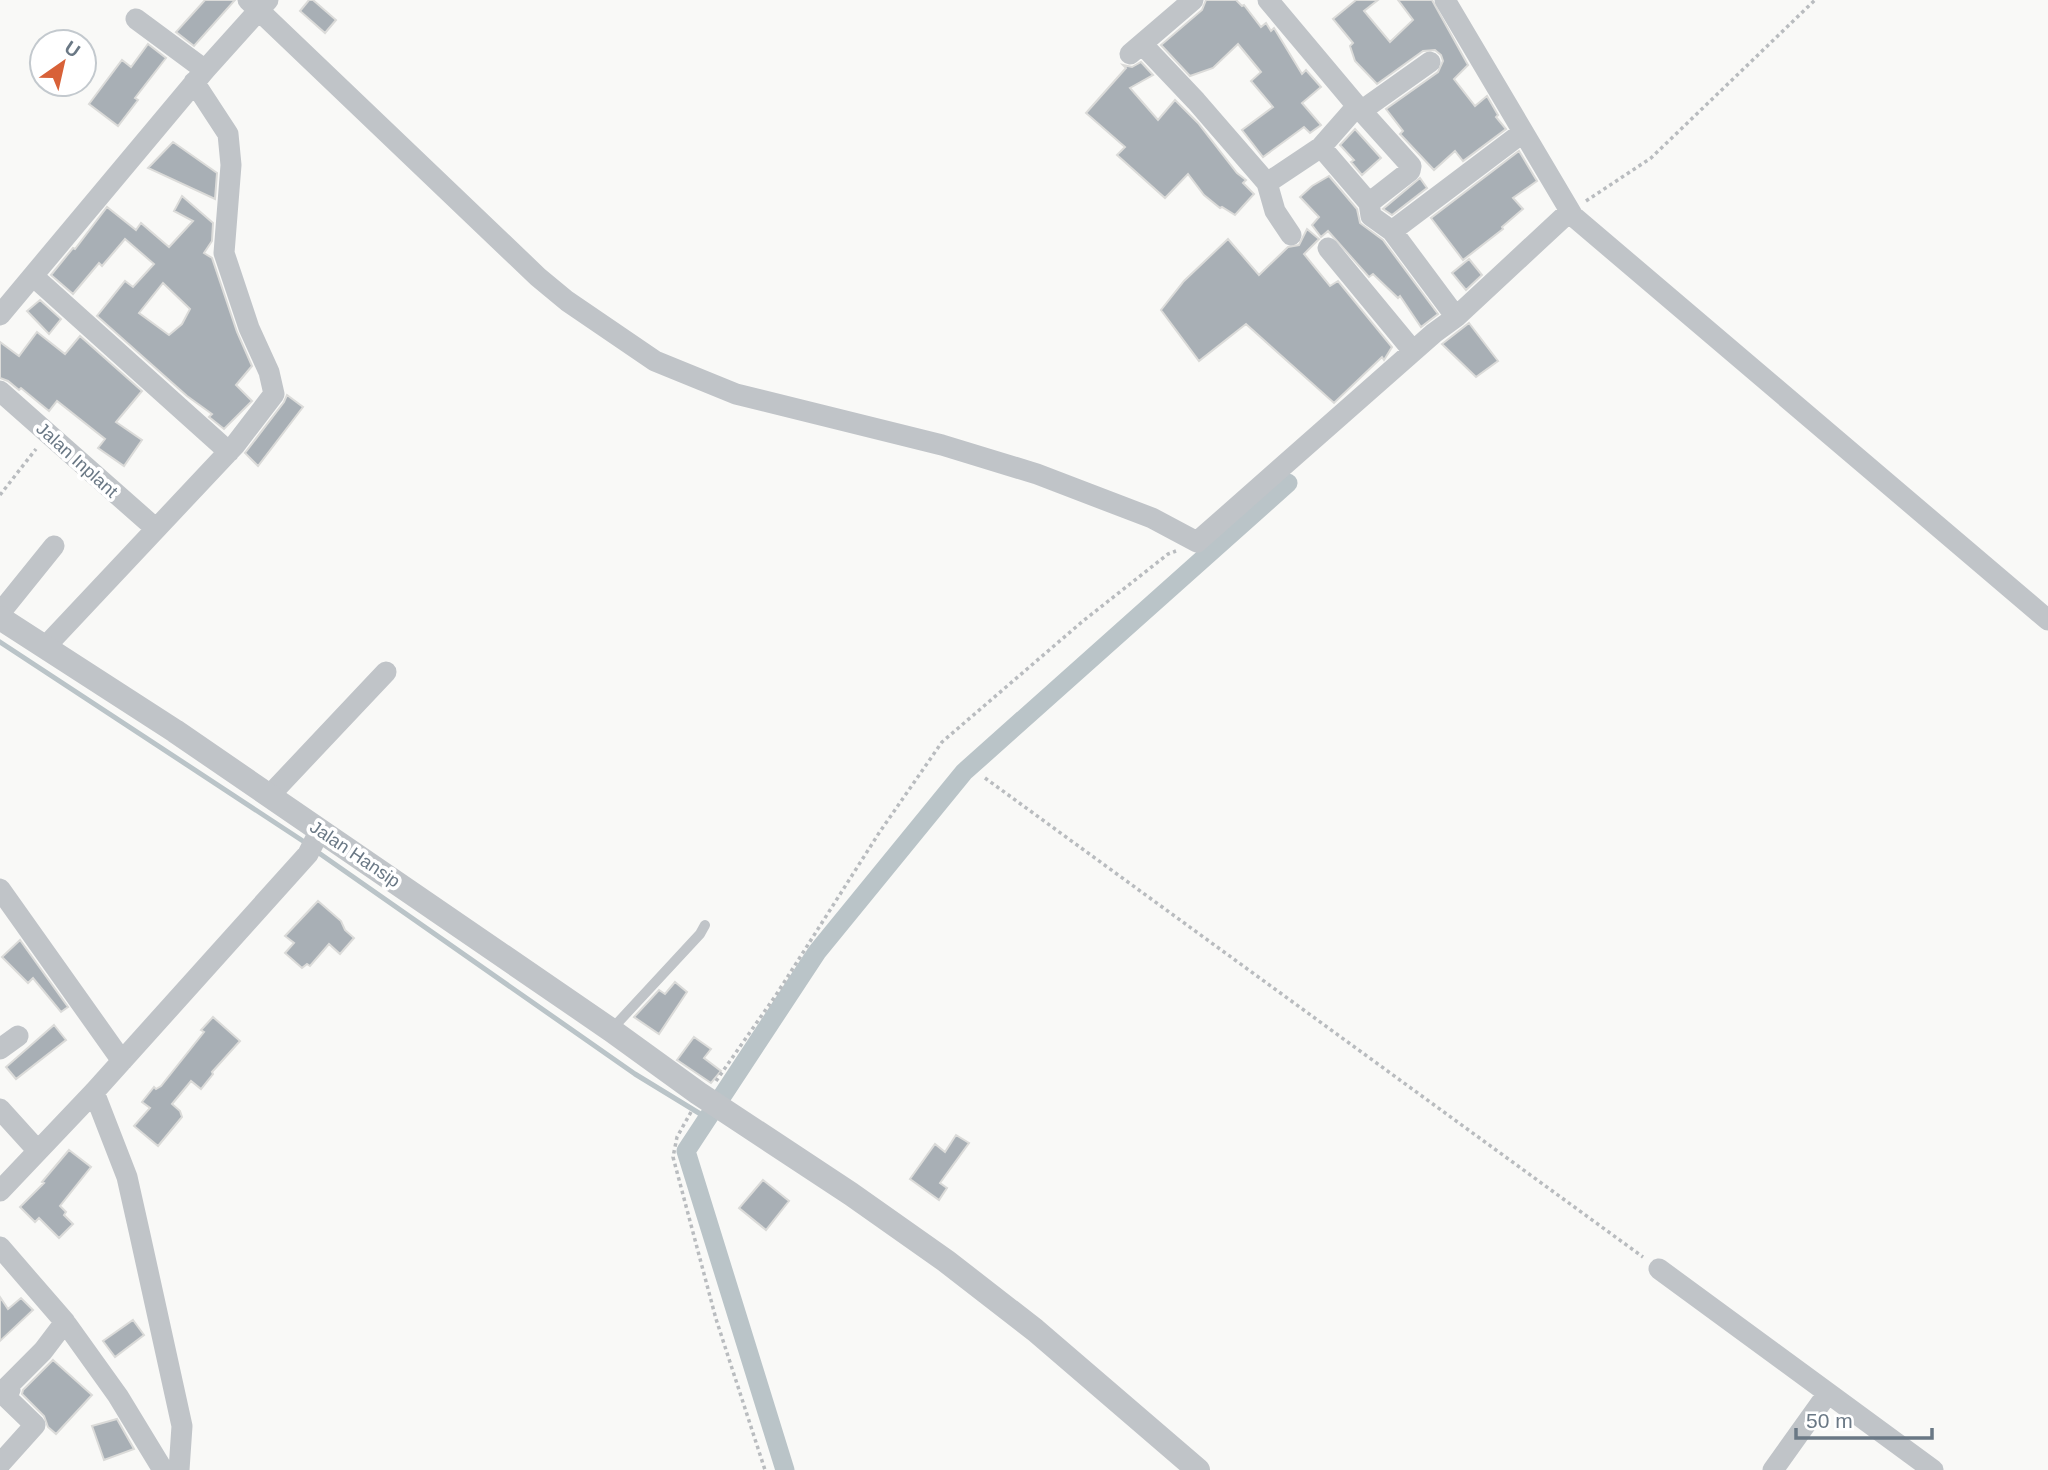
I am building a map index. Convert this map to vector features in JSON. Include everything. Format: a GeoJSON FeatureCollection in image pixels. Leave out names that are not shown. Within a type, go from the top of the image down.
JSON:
{"type":"FeatureCollection","features":[{"type":"Feature","properties":{"kind":"street"},"geometry":{"type":"LineString","coordinates":[[1193,0],[1136,49],[1196,100],[1267,183],[1275,211],[1291,235]]}},
{"type":"Feature","properties":{"kind":"street"},"geometry":{"type":"LineString","coordinates":[[1268,0],[1411,166],[1410,171],[1369,203]]}},
{"type":"Feature","properties":{"kind":"street"},"geometry":{"type":"LineString","coordinates":[[1445,0],[1571,214],[2048,620]]}},
{"type":"Feature","properties":{"kind":"street"},"geometry":{"type":"LineString","coordinates":[[0,315],[258,4],[538,277],[567,301],[655,361],[736,394],[942,445],[1037,474],[1203,536],[1571,214]]}},
{"type":"Feature","properties":{"kind":"street"},"geometry":{"type":"LineString","coordinates":[[46,646],[229,452],[274,394],[224,253],[231,165],[228,134],[200,76],[136,19]]}},
{"type":"Feature","properties":{"kind":"street"},"geometry":{"type":"LineString","coordinates":[[1267,183],[1321,147],[1359,108],[1430,62]]}},
{"type":"Feature","properties":{"kind":"street"},"geometry":{"type":"LineString","coordinates":[[1392,231],[1522,133]]}},
{"type":"Feature","properties":{"kind":"street"},"geometry":{"type":"LineString","coordinates":[[1321,147],[1369,203],[1371,216],[1392,231],[1456,317]]}},
{"type":"Feature","properties":{"kind":"street"},"geometry":{"type":"LineString","coordinates":[[1328,248],[1413,351]]}},
{"type":"Feature","properties":{"kind":"street"},"geometry":{"type":"LineString","coordinates":[[33,276],[229,452]]}},
{"type":"Feature","properties":{"kind":"street","name":"Jalan Inplant"},"geometry":{"type":"LineString","coordinates":[[0,391],[155,528]]}},
{"type":"Feature","properties":{"kind":"street"},"geometry":{"type":"LineString","coordinates":[[0,615],[54,546]]}},
{"type":"Feature","properties":{"kind":"street","name":"Jalan Hansip"},"geometry":{"type":"LineString","coordinates":[[0,615],[270,796],[314,840],[611,1030],[702,1096],[946,1261],[1035,1329],[1198,1470]]}},
{"type":"Feature","properties":{"kind":"street"},"geometry":{"type":"LineString","coordinates":[[270,796],[386,672]]}},
{"type":"Feature","properties":{"kind":"street"},"geometry":{"type":"LineString","coordinates":[[0,1191],[122,1061],[314,840]]}},
{"type":"Feature","properties":{"kind":"street"},"geometry":{"type":"LineString","coordinates":[[3,899],[122,1061]]}},
{"type":"Feature","properties":{"kind":"street"},"geometry":{"type":"LineString","coordinates":[[0,1049],[18,1036]]}},
{"type":"Feature","properties":{"kind":"street"},"geometry":{"type":"LineString","coordinates":[[93,1092],[127,1177],[182,1426],[179,1470]]}},
{"type":"Feature","properties":{"kind":"street"},"geometry":{"type":"LineString","coordinates":[[0,1109],[38,1151]]}},
{"type":"Feature","properties":{"kind":"street"},"geometry":{"type":"LineString","coordinates":[[0,1247],[65,1322],[118,1396],[163,1470]]}},
{"type":"Feature","properties":{"kind":"street"},"geometry":{"type":"LineString","coordinates":[[1659,1269],[1933,1470]]}},
{"type":"Feature","properties":{"kind":"street"},"geometry":{"type":"LineString","coordinates":[[0,1464],[35,1425],[6,1397],[5,1394],[10,1390],[6,1388],[43,1351],[65,1322]]}},
{"type":"Feature","properties":{"kind":"street"},"geometry":{"type":"LineString","coordinates":[[1773,1470],[1828,1393]]}},
{"type":"Feature","properties":{"kind":"lane"},"geometry":{"type":"LineString","coordinates":[[611,1030],[700,934],[705,925]]}},
{"type":"Feature","properties":{"kind":"path"},"geometry":{"type":"LineString","coordinates":[[1571,214],[1651,158],[1815,0]]}},
{"type":"Feature","properties":{"kind":"path"},"geometry":{"type":"LineString","coordinates":[[0,495],[48,434]]}},
{"type":"Feature","properties":{"kind":"path"},"geometry":{"type":"LineString","coordinates":[[702,1096],[742,1045],[942,742],[1083,621],[1168,554],[1203,536]]}},
{"type":"Feature","properties":{"kind":"path"},"geometry":{"type":"LineString","coordinates":[[985,778],[1659,1269]]}},
{"type":"Feature","properties":{"kind":"path"},"geometry":{"type":"LineString","coordinates":[[686,1120],[677,1137],[673,1157],[716,1319],[765,1470]]}},
{"type":"Feature","properties":{"kind":"building"},"geometry":{"type":"Polygon","coordinates":[[[205,0],[235,0],[194,46],[176,32],[205,0]]]}},
{"type":"Feature","properties":{"kind":"building"},"geometry":{"type":"Polygon","coordinates":[[[309,0],[313,0],[336,20],[325,33],[300,11],[309,0]]]}},
{"type":"Feature","properties":{"kind":"building"},"geometry":{"type":"Polygon","coordinates":[[[1206,0],[1236,0],[1244,5],[1261,27],[1266,23],[1271,31],[1274,28],[1302,74],[1306,70],[1321,87],[1302,103],[1321,125],[1310,133],[1304,127],[1263,157],[1242,130],[1273,107],[1251,81],[1261,72],[1238,44],[1213,68],[1190,76],[1161,45],[1202,10],[1206,0]]]}},
{"type":"Feature","properties":{"kind":"building"},"geometry":{"type":"Polygon","coordinates":[[[1356,0],[1378,0],[1364,11],[1390,42],[1413,20],[1398,0],[1432,0],[1468,65],[1454,79],[1475,106],[1487,96],[1498,115],[1496,117],[1506,129],[1463,161],[1455,151],[1434,170],[1400,134],[1403,131],[1386,109],[1438,72],[1443,61],[1441,55],[1435,50],[1423,51],[1377,84],[1355,61],[1350,46],[1353,43],[1333,19],[1356,0]]]}},
{"type":"Feature","properties":{"kind":"building"},"geometry":{"type":"Polygon","coordinates":[[[148,44],[166,58],[135,98],[138,100],[118,126],[89,104],[94,98],[98,98],[98,92],[122,60],[131,67],[148,44]]]}},
{"type":"Feature","properties":{"kind":"building"},"geometry":{"type":"Polygon","coordinates":[[[1141,62],[1153,75],[1130,88],[1158,120],[1175,100],[1246,180],[1243,183],[1254,194],[1235,215],[1220,208],[1204,195],[1188,174],[1165,198],[1117,155],[1125,147],[1086,113],[1126,68],[1123,65],[1132,67],[1141,62]]]}},
{"type":"Feature","properties":{"kind":"building"},"geometry":{"type":"Polygon","coordinates":[[[1355,129],[1381,158],[1362,175],[1351,162],[1354,160],[1340,145],[1355,129]]]}},
{"type":"Feature","properties":{"kind":"building"},"geometry":{"type":"Polygon","coordinates":[[[173,142],[217,173],[215,199],[148,168],[173,142]]]}},
{"type":"Feature","properties":{"kind":"building"},"geometry":{"type":"Polygon","coordinates":[[[1519,151],[1537,181],[1513,198],[1523,209],[1502,227],[1503,229],[1463,260],[1431,218],[1519,151]]]}},
{"type":"Feature","properties":{"kind":"building"},"geometry":{"type":"Polygon","coordinates":[[[1329,176],[1357,209],[1360,223],[1383,240],[1438,314],[1421,327],[1400,296],[1398,298],[1373,274],[1369,277],[1328,231],[1321,237],[1312,225],[1319,217],[1300,197],[1329,176]]]}},
{"type":"Feature","properties":{"kind":"building"},"geometry":{"type":"Polygon","coordinates":[[[1420,178],[1427,188],[1392,215],[1383,209],[1420,178]]]}},
{"type":"Feature","properties":{"kind":"building"},"geometry":{"type":"Polygon","coordinates":[[[182,196],[213,223],[212,241],[204,253],[212,258],[237,332],[252,366],[236,385],[252,401],[224,429],[209,417],[212,414],[187,396],[97,316],[125,281],[133,287],[154,264],[125,239],[102,266],[99,263],[73,294],[51,275],[107,207],[136,230],[141,223],[169,247],[193,221],[174,211],[182,196]],[[163,283],[139,313],[169,335],[182,324],[190,309],[163,283]]]}},
{"type":"Feature","properties":{"kind":"building"},"geometry":{"type":"Polygon","coordinates":[[[1307,229],[1319,239],[1304,254],[1330,286],[1338,281],[1392,347],[1384,360],[1382,357],[1334,403],[1246,324],[1199,361],[1161,310],[1184,281],[1228,239],[1259,275],[1288,247],[1299,245],[1307,229]]]}},
{"type":"Feature","properties":{"kind":"building"},"geometry":{"type":"Polygon","coordinates":[[[1469,259],[1482,275],[1466,290],[1452,273],[1469,259]]]}},
{"type":"Feature","properties":{"kind":"building"},"geometry":{"type":"Polygon","coordinates":[[[40,300],[61,319],[49,334],[27,311],[40,300]]]}},
{"type":"Feature","properties":{"kind":"building"},"geometry":{"type":"Polygon","coordinates":[[[1469,323],[1498,361],[1476,377],[1442,344],[1469,323]]]}},
{"type":"Feature","properties":{"kind":"building"},"geometry":{"type":"Polygon","coordinates":[[[37,332],[65,354],[80,336],[142,391],[116,422],[142,440],[124,466],[98,448],[105,439],[57,401],[49,411],[21,388],[19,390],[0,378],[0,342],[19,356],[37,332]]]}},
{"type":"Feature","properties":{"kind":"building"},"geometry":{"type":"Polygon","coordinates":[[[287,395],[303,407],[258,466],[245,453],[287,395]]]}},
{"type":"Feature","properties":{"kind":"building"},"geometry":{"type":"Polygon","coordinates":[[[318,901],[341,921],[345,930],[354,938],[340,954],[329,944],[310,966],[307,964],[302,968],[285,953],[294,943],[285,936],[318,901]]]}},
{"type":"Feature","properties":{"kind":"building"},"geometry":{"type":"Polygon","coordinates":[[[20,940],[68,1007],[61,1012],[33,978],[28,983],[2,957],[20,940]]]}},
{"type":"Feature","properties":{"kind":"building"},"geometry":{"type":"Polygon","coordinates":[[[675,982],[687,992],[659,1034],[634,1017],[659,990],[665,994],[675,982]]]}},
{"type":"Feature","properties":{"kind":"building"},"geometry":{"type":"Polygon","coordinates":[[[213,1017],[240,1041],[212,1072],[201,1089],[191,1081],[172,1104],[182,1117],[158,1146],[134,1126],[150,1108],[142,1102],[154,1087],[156,1089],[161,1086],[213,1017]]]}},
{"type":"Feature","properties":{"kind":"building"},"geometry":{"type":"Polygon","coordinates":[[[54,1025],[66,1040],[16,1079],[6,1067],[54,1025]]]}},
{"type":"Feature","properties":{"kind":"building"},"geometry":{"type":"Polygon","coordinates":[[[694,1037],[711,1049],[704,1058],[721,1071],[711,1083],[677,1060],[694,1037]]]}},
{"type":"Feature","properties":{"kind":"building"},"geometry":{"type":"Polygon","coordinates":[[[956,1135],[969,1143],[940,1183],[947,1188],[939,1200],[910,1179],[935,1144],[945,1152],[956,1135]]]}},
{"type":"Feature","properties":{"kind":"building"},"geometry":{"type":"Polygon","coordinates":[[[69,1150],[91,1167],[60,1206],[73,1224],[59,1238],[39,1218],[35,1222],[20,1207],[44,1183],[42,1182],[69,1150]]]}},
{"type":"Feature","properties":{"kind":"building"},"geometry":{"type":"Polygon","coordinates":[[[763,1180],[789,1201],[766,1230],[739,1208],[763,1180]]]}},
{"type":"Feature","properties":{"kind":"building"},"geometry":{"type":"Polygon","coordinates":[[[0,1297],[8,1309],[21,1298],[33,1310],[0,1341],[0,1297]]]}},
{"type":"Feature","properties":{"kind":"building"},"geometry":{"type":"Polygon","coordinates":[[[133,1320],[144,1335],[115,1357],[103,1341],[133,1320]]]}},
{"type":"Feature","properties":{"kind":"building"},"geometry":{"type":"Polygon","coordinates":[[[53,1360],[92,1395],[56,1434],[48,1427],[44,1416],[22,1394],[53,1360]]]}},
{"type":"Feature","properties":{"kind":"building"},"geometry":{"type":"Polygon","coordinates":[[[117,1419],[134,1449],[104,1460],[92,1426],[117,1419]]]}},
{"type":"Feature","properties":{"kind":"waterway"},"geometry":{"type":"LineString","coordinates":[[785,1470],[686,1151],[817,952],[964,772],[1288,483]]}},
{"type":"Feature","properties":{"kind":"waterway"},"geometry":{"type":"LineString","coordinates":[[0,642],[309,845]]}},
{"type":"Feature","properties":{"kind":"waterway"},"geometry":{"type":"LineString","coordinates":[[316,851],[635,1074],[707,1118]]}}]}
